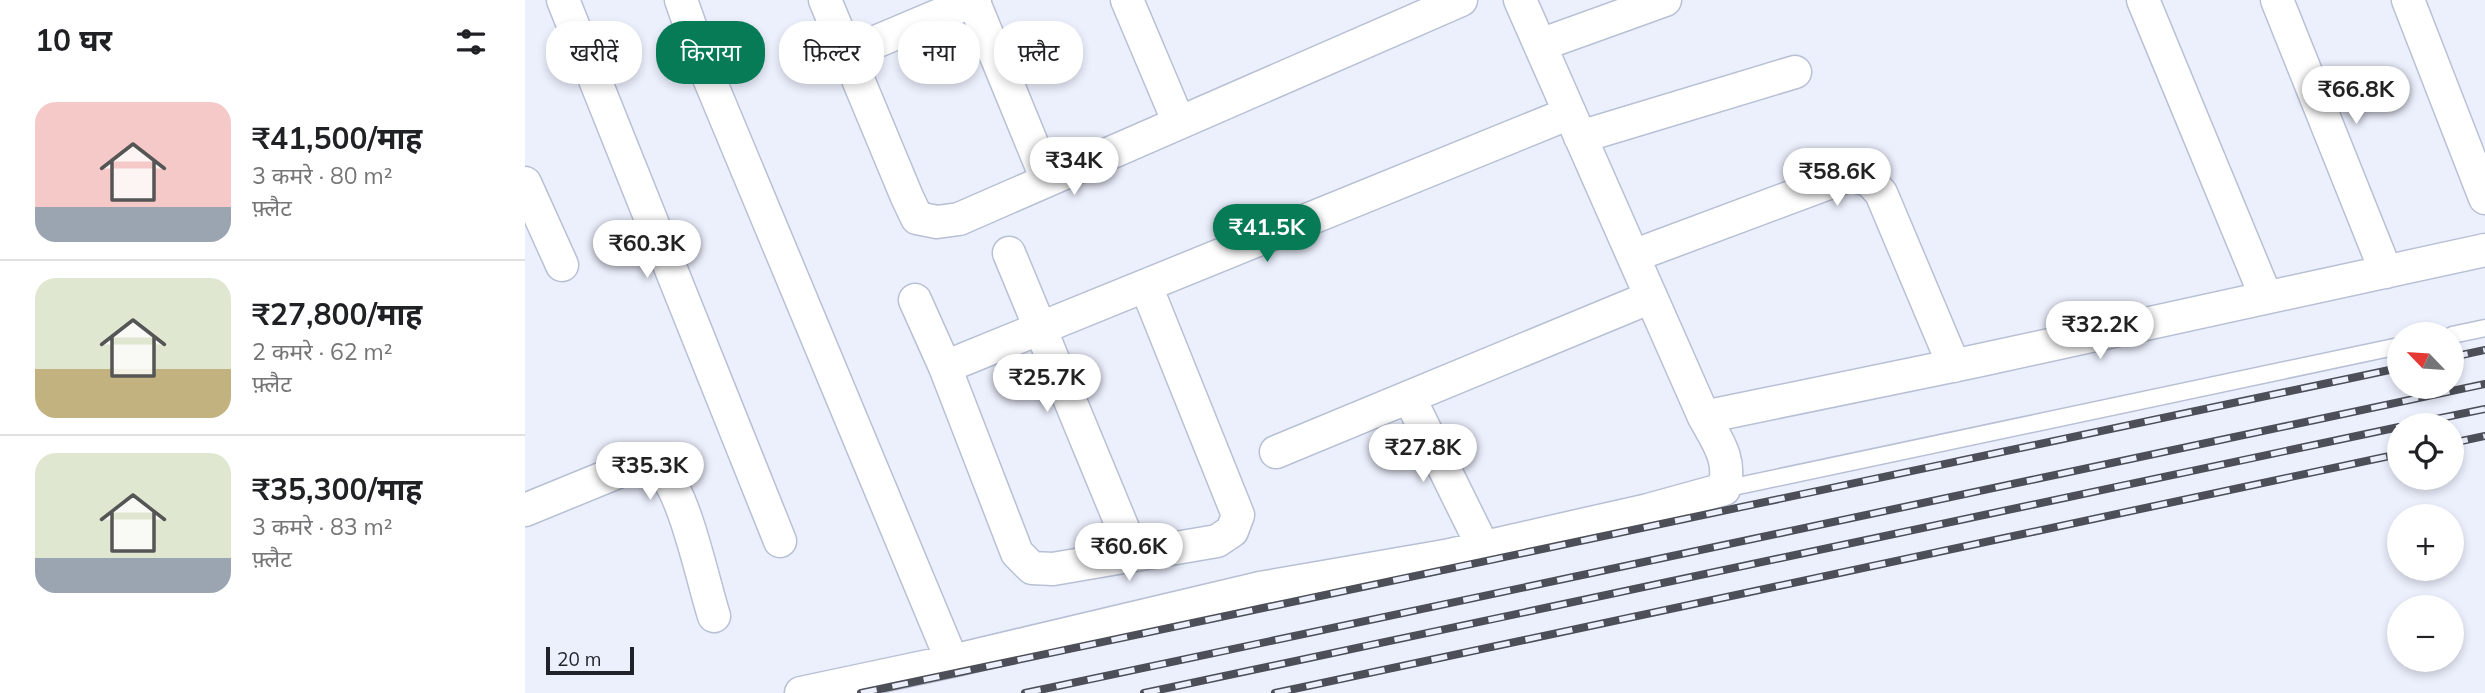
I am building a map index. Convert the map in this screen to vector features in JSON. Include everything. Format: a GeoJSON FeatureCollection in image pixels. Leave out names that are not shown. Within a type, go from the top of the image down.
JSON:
{"type":"FeatureCollection","features":[{"type":"Feature","properties":{"kind":"street"},"geometry":{"type":"LineString","coordinates":[[562,0],[780,541]]}},
{"type":"Feature","properties":{"kind":"street"},"geometry":{"type":"LineString","coordinates":[[681,0],[712,84],[952,661]]}},
{"type":"Feature","properties":{"kind":"street"},"geometry":{"type":"LineString","coordinates":[[825,0],[834,21]]}},
{"type":"Feature","properties":{"kind":"street"},"geometry":{"type":"LineString","coordinates":[[884,38],[974,0],[1047,180]]}},
{"type":"Feature","properties":{"kind":"street"},"geometry":{"type":"LineString","coordinates":[[1127,0],[1179,123]]}},
{"type":"Feature","properties":{"kind":"street"},"geometry":{"type":"LineString","coordinates":[[860,84],[917,218],[937,222],[959,219],[1461,0]]}},
{"type":"Feature","properties":{"kind":"street"},"geometry":{"type":"LineString","coordinates":[[801,693],[952,661],[1261,588],[1445,556],[1648,510],[1724,489],[1728,473],[1726,457],[1704,417],[1520,0]]}},
{"type":"Feature","properties":{"kind":"street"},"geometry":{"type":"LineString","coordinates":[[1540,45],[1665,0]]}},
{"type":"Feature","properties":{"kind":"street"},"geometry":{"type":"LineString","coordinates":[[2143,0],[2266,298]]}},
{"type":"Feature","properties":{"kind":"street"},"geometry":{"type":"LineString","coordinates":[[2277,0],[2386,272]]}},
{"type":"Feature","properties":{"kind":"street"},"geometry":{"type":"LineString","coordinates":[[2408,0],[2485,198]]}},
{"type":"Feature","properties":{"kind":"street"},"geometry":{"type":"LineString","coordinates":[[945,367],[1146,286],[1575,125],[1795,72]]}},
{"type":"Feature","properties":{"kind":"street"},"geometry":{"type":"LineString","coordinates":[[1633,256],[1850,176],[1869,180],[1881,193],[1954,366]]}},
{"type":"Feature","properties":{"kind":"street"},"geometry":{"type":"LineString","coordinates":[[525,183],[562,265]]}},
{"type":"Feature","properties":{"kind":"street"},"geometry":{"type":"LineString","coordinates":[[1704,417],[1954,366],[2485,250]]}},
{"type":"Feature","properties":{"kind":"street"},"geometry":{"type":"LineString","coordinates":[[1009,253],[1134,555]]}},
{"type":"Feature","properties":{"kind":"street"},"geometry":{"type":"LineString","coordinates":[[915,300],[945,367],[1017,553],[1032,568],[1053,569],[1217,541],[1232,531],[1238,515],[1146,286]]}},
{"type":"Feature","properties":{"kind":"street"},"geometry":{"type":"LineString","coordinates":[[1276,452],[1651,297]]}},
{"type":"Feature","properties":{"kind":"street"},"geometry":{"type":"LineString","coordinates":[[1409,397],[1483,547]]}},
{"type":"Feature","properties":{"kind":"street"},"geometry":{"type":"LineString","coordinates":[[525,510],[635,465],[653,467],[667,478],[679,501],[714,616]]}},
{"type":"Feature","properties":{"kind":"lane"},"geometry":{"type":"LineString","coordinates":[[2464,332],[2485,328]]}},
{"type":"Feature","properties":{"kind":"lane"},"geometry":{"type":"LineString","coordinates":[[1724,489],[2387,349]]}},
{"type":"Feature","properties":{"kind":"railway"},"geometry":{"type":"LineString","coordinates":[[2464,354],[2485,350]]}},
{"type":"Feature","properties":{"kind":"railway"},"geometry":{"type":"LineString","coordinates":[[861,693],[2387,371]]}},
{"type":"Feature","properties":{"kind":"railway"},"geometry":{"type":"LineString","coordinates":[[1025,693],[2485,384]]}},
{"type":"Feature","properties":{"kind":"railway"},"geometry":{"type":"LineString","coordinates":[[2464,413],[2485,409]]}},
{"type":"Feature","properties":{"kind":"railway"},"geometry":{"type":"LineString","coordinates":[[1144,693],[2387,430]]}},
{"type":"Feature","properties":{"kind":"railway"},"geometry":{"type":"LineString","coordinates":[[2464,440],[2485,436]]}},
{"type":"Feature","properties":{"kind":"railway"},"geometry":{"type":"LineString","coordinates":[[1275,693],[2387,457]]}}]}
